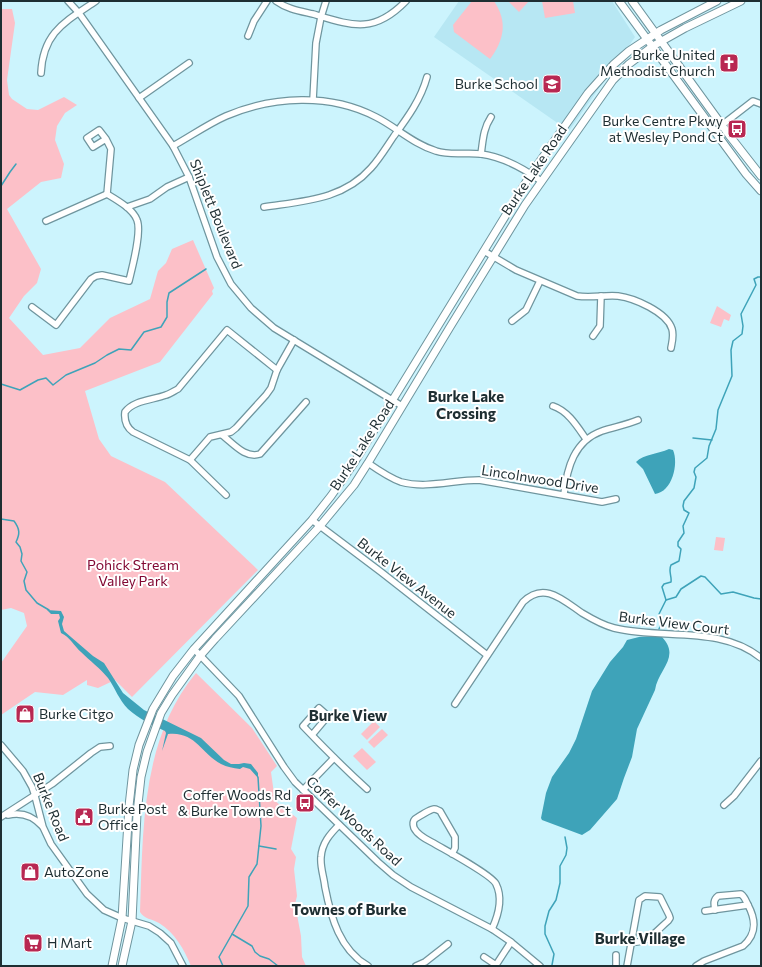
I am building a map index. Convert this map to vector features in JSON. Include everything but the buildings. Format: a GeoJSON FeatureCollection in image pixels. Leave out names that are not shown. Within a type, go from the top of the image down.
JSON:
{"type":"FeatureCollection","features":[{"type":"Feature","properties":{"kind":"main road"},"geometry":{"type":"LineString","coordinates":[[619,1],[746,174],[761,190]]}},
{"type":"Feature","properties":{"kind":"main road"},"geometry":{"type":"LineString","coordinates":[[632,1],[761,176]]}},
{"type":"Feature","properties":{"kind":"main road","name":"Burke Lake Road"},"geometry":{"type":"LineString","coordinates":[[112,966],[122,918],[130,788],[135,758],[144,729],[153,709],[172,676],[194,649],[312,520],[343,478],[531,174],[567,122],[601,78],[623,55],[656,33],[717,1]]}},
{"type":"Feature","properties":{"kind":"main road","name":"Burke Lake Road"},"geometry":{"type":"LineString","coordinates":[[122,966],[132,921],[138,794],[143,765],[153,733],[172,695],[200,656],[320,526],[354,486],[492,256],[541,181],[613,80],[629,64],[653,46],[685,28],[741,1]]}},
{"type":"Feature","properties":{"kind":"street","name":"Shiplett Boulevard"},"geometry":{"type":"LineString","coordinates":[[68,1],[79,13],[174,146],[189,177],[218,257],[232,284],[243,300],[274,328],[402,406]]}},
{"type":"Feature","properties":{"kind":"street"},"geometry":{"type":"LineString","coordinates":[[41,73],[43,53],[50,38],[56,30],[96,1]]}},
{"type":"Feature","properties":{"kind":"street"},"geometry":{"type":"LineString","coordinates":[[248,36],[254,21],[267,1]]}},
{"type":"Feature","properties":{"kind":"street"},"geometry":{"type":"LineString","coordinates":[[276,1],[288,8],[321,17],[344,23],[365,25],[385,18],[399,9],[406,1]]}},
{"type":"Feature","properties":{"kind":"street"},"geometry":{"type":"LineString","coordinates":[[313,100],[316,44],[321,17],[326,1]]}},
{"type":"Feature","properties":{"kind":"street"},"geometry":{"type":"LineString","coordinates":[[139,98],[189,63]]}},
{"type":"Feature","properties":{"kind":"street"},"geometry":{"type":"LineString","coordinates":[[264,207],[316,200],[345,189],[360,179],[371,168],[398,131],[419,99],[427,77]]}},
{"type":"Feature","properties":{"kind":"street"},"geometry":{"type":"LineString","coordinates":[[174,146],[212,123],[243,110],[280,102],[313,100],[335,102],[355,108],[376,117],[418,144],[435,151],[445,154],[481,154],[500,159],[516,165],[541,181]]}},
{"type":"Feature","properties":{"kind":"street"},"geometry":{"type":"LineString","coordinates":[[722,125],[753,101],[761,104]]}},
{"type":"Feature","properties":{"kind":"street"},"geometry":{"type":"LineString","coordinates":[[481,154],[483,131],[486,123],[491,117]]}},
{"type":"Feature","properties":{"kind":"street"},"geometry":{"type":"LineString","coordinates":[[106,139],[111,149],[107,194]]}},
{"type":"Feature","properties":{"kind":"street"},"geometry":{"type":"LineString","coordinates":[[127,207],[150,199],[167,187],[189,177]]}},
{"type":"Feature","properties":{"kind":"street"},"geometry":{"type":"LineString","coordinates":[[32,306],[56,325],[91,279],[102,275],[129,281],[138,235],[137,220],[127,207],[107,194]]}},
{"type":"Feature","properties":{"kind":"street"},"geometry":{"type":"LineString","coordinates":[[46,221],[107,194]]}},
{"type":"Feature","properties":{"kind":"street"},"geometry":{"type":"LineString","coordinates":[[484,251],[516,270],[578,296],[624,297],[658,312],[668,322],[673,331],[671,348]]}},
{"type":"Feature","properties":{"kind":"street"},"geometry":{"type":"LineString","coordinates":[[512,321],[526,310],[540,281]]}},
{"type":"Feature","properties":{"kind":"street"},"geometry":{"type":"LineString","coordinates":[[593,336],[600,326],[601,296]]}},
{"type":"Feature","properties":{"kind":"street"},"geometry":{"type":"LineString","coordinates":[[226,495],[190,460],[129,429],[124,417],[125,412],[128,408],[134,405],[167,395],[178,389],[227,330],[277,370]]}},
{"type":"Feature","properties":{"kind":"street"},"geometry":{"type":"LineString","coordinates":[[190,460],[210,437],[231,432],[236,428],[266,395],[277,370],[294,340]]}},
{"type":"Feature","properties":{"kind":"street"},"geometry":{"type":"LineString","coordinates":[[222,434],[246,454],[260,454],[306,402]]}},
{"type":"Feature","properties":{"kind":"street"},"geometry":{"type":"LineString","coordinates":[[553,406],[565,412],[586,439]]}},
{"type":"Feature","properties":{"kind":"street"},"geometry":{"type":"LineString","coordinates":[[564,494],[568,469],[572,459],[577,449],[586,439],[601,431],[638,420]]}},
{"type":"Feature","properties":{"kind":"street","name":"Lincolnwood Drive"},"geometry":{"type":"LineString","coordinates":[[368,463],[396,480],[415,485],[479,480],[602,502],[616,499]]}},
{"type":"Feature","properties":{"kind":"street","name":"Burke View Avenue"},"geometry":{"type":"LineString","coordinates":[[312,520],[487,655]]}},
{"type":"Feature","properties":{"kind":"street","name":"Burke View Court"},"geometry":{"type":"LineString","coordinates":[[455,704],[523,602],[536,593],[546,592],[556,596],[592,619],[613,628],[723,640],[747,648],[761,658]]}},
{"type":"Feature","properties":{"kind":"street","name":"Coffer Woods Road"},"geometry":{"type":"LineString","coordinates":[[194,649],[239,696],[284,767],[303,790],[378,862],[402,882],[492,929],[511,942],[540,966]]}},
{"type":"Feature","properties":{"kind":"street"},"geometry":{"type":"LineString","coordinates":[[312,735],[328,716],[319,708],[303,726],[334,758],[366,789]]}},
{"type":"Feature","properties":{"kind":"street","name":"Burke Road"},"geometry":{"type":"LineString","coordinates":[[1,745],[23,772],[35,796],[42,827],[51,844],[87,894],[104,910],[122,918],[149,926],[160,932],[170,943],[183,966]]}},
{"type":"Feature","properties":{"kind":"street"},"geometry":{"type":"LineString","coordinates":[[2,817],[35,796],[100,747],[110,746]]}},
{"type":"Feature","properties":{"kind":"street"},"geometry":{"type":"LineString","coordinates":[[303,790],[334,758]]}},
{"type":"Feature","properties":{"kind":"street"},"geometry":{"type":"LineString","coordinates":[[724,805],[734,796],[761,761]]}},
{"type":"Feature","properties":{"kind":"street"},"geometry":{"type":"LineString","coordinates":[[452,854],[455,848],[455,837],[440,811],[433,809],[415,819],[413,823],[414,828],[421,835],[490,878],[496,884],[499,899],[496,918],[492,929]]}},
{"type":"Feature","properties":{"kind":"street"},"geometry":{"type":"LineString","coordinates":[[2,817],[17,813],[26,815],[38,822],[42,827]]}},
{"type":"Feature","properties":{"kind":"street"},"geometry":{"type":"LineString","coordinates":[[339,825],[326,840],[321,856],[321,866],[328,903],[335,925],[344,945],[355,957],[368,966]]}},
{"type":"Feature","properties":{"kind":"street"},"geometry":{"type":"LineString","coordinates":[[696,966],[704,961],[736,949],[748,942],[755,925],[753,916],[744,896],[741,894],[718,896],[715,898],[714,902],[715,910]]}},
{"type":"Feature","properties":{"kind":"street"},"geometry":{"type":"LineString","coordinates":[[627,966],[631,942],[639,900],[645,896],[660,896],[670,918],[648,940],[642,942],[631,942]]}},
{"type":"Feature","properties":{"kind":"street"},"geometry":{"type":"LineString","coordinates":[[705,911],[748,905]]}},
{"type":"Feature","properties":{"kind":"street"},"geometry":{"type":"LineString","coordinates":[[484,957],[496,965],[511,942]]}},
{"type":"Feature","properties":{"kind":"street"},"geometry":{"type":"LineString","coordinates":[[416,966],[425,962],[448,944]]}},
{"type":"Feature","properties":{"kind":"street"},"geometry":{"type":"LineString","coordinates":[[616,955],[616,966]]}},
{"type":"Feature","properties":{"kind":"shaded area","name":"Burke School"},"geometry":{"type":"Polygon","coordinates":[[[459,1],[612,1],[635,37],[569,131],[434,37],[459,1]]]}},
{"type":"Feature","properties":{"kind":"green space"},"geometry":{"type":"Polygon","coordinates":[[[472,1],[494,1],[501,16],[503,24],[501,38],[490,59],[454,32],[453,25],[472,1]]]}},
{"type":"Feature","properties":{"kind":"green space"},"geometry":{"type":"Polygon","coordinates":[[[508,1],[529,1],[519,12],[508,1]]]}},
{"type":"Feature","properties":{"kind":"green space"},"geometry":{"type":"Polygon","coordinates":[[[542,1],[573,1],[575,13],[545,18],[542,1]]]}},
{"type":"Feature","properties":{"kind":"green space","name":"Pohick Stream Valley Park"},"geometry":{"type":"Polygon","coordinates":[[[1,9],[12,9],[15,23],[7,80],[9,95],[12,99],[27,109],[38,110],[64,97],[77,105],[65,113],[57,126],[55,140],[64,164],[61,178],[41,182],[7,209],[41,269],[37,283],[24,296],[9,318],[43,355],[80,348],[110,318],[150,299],[158,271],[166,263],[172,249],[193,240],[214,288],[212,291],[213,294],[160,362],[85,391],[99,439],[111,456],[165,482],[258,570],[132,697],[115,680],[98,688],[87,685],[87,680],[63,695],[35,692],[1,715],[1,663],[27,626],[24,613],[11,608],[1,610],[1,9]]]}},
{"type":"Feature","properties":{"kind":"green space"},"geometry":{"type":"Polygon","coordinates":[[[717,306],[731,315],[729,321],[724,319],[721,327],[710,323],[717,306]]]}},
{"type":"Feature","properties":{"kind":"green space"},"geometry":{"type":"Polygon","coordinates":[[[716,537],[725,538],[723,551],[714,550],[716,537]]]}},
{"type":"Feature","properties":{"kind":"green space"},"geometry":{"type":"Polygon","coordinates":[[[196,673],[252,728],[277,766],[271,772],[275,801],[297,818],[291,849],[296,857],[294,869],[297,896],[295,904],[301,936],[302,957],[306,966],[191,966],[182,948],[170,932],[159,923],[148,919],[140,912],[142,849],[148,786],[155,756],[164,727],[178,699],[196,673]]]}},
{"type":"Feature","properties":{"kind":"green space"},"geometry":{"type":"Polygon","coordinates":[[[374,721],[380,727],[367,740],[361,734],[374,721]]]}},
{"type":"Feature","properties":{"kind":"green space"},"geometry":{"type":"Polygon","coordinates":[[[382,729],[388,735],[374,748],[368,742],[382,729]]]}},
{"type":"Feature","properties":{"kind":"green space"},"geometry":{"type":"Polygon","coordinates":[[[362,748],[376,762],[367,770],[353,756],[362,748]]]}},
{"type":"Feature","properties":{"kind":"water"},"geometry":{"type":"Polygon","coordinates":[[[669,449],[673,450],[675,456],[673,476],[666,488],[655,494],[643,469],[636,462],[639,459],[669,449]]]}},
{"type":"Feature","properties":{"kind":"water"},"geometry":{"type":"Polygon","coordinates":[[[47,610],[61,611],[64,617],[62,624],[64,631],[93,656],[104,663],[123,693],[144,710],[201,738],[224,760],[231,764],[251,764],[258,773],[258,778],[250,769],[243,767],[240,769],[228,767],[221,764],[191,739],[185,736],[168,734],[162,751],[166,733],[165,731],[141,719],[128,709],[105,674],[61,633],[58,621],[60,618],[59,614],[51,614],[47,610]]]}},
{"type":"Feature","properties":{"kind":"water"},"geometry":{"type":"Polygon","coordinates":[[[639,637],[662,637],[667,644],[669,657],[637,729],[632,757],[617,799],[590,830],[582,835],[542,820],[541,818],[546,793],[552,777],[569,753],[576,739],[592,691],[610,662],[627,640],[639,637]]]}},
{"type":"Feature","properties":{"kind":"waterway"},"geometry":{"type":"LineString","coordinates":[[1,186],[16,164]]}},
{"type":"Feature","properties":{"kind":"waterway"},"geometry":{"type":"LineString","coordinates":[[1,384],[20,390],[38,380],[46,378],[53,385],[66,375],[95,363],[119,349],[131,350],[144,332],[161,327],[167,317],[167,302],[169,293],[206,269]]}},
{"type":"Feature","properties":{"kind":"waterway"},"geometry":{"type":"LineString","coordinates":[[659,629],[661,624],[659,614],[666,600],[662,587],[664,584],[671,582],[671,565],[679,561],[681,549],[678,546],[678,542],[684,533],[683,526],[689,513],[684,510],[684,501],[694,488],[696,477],[694,472],[695,468],[707,458],[709,446],[716,429],[718,410],[732,376],[731,350],[733,341],[742,334],[743,326],[741,314],[756,285],[754,279],[761,277]]}},
{"type":"Feature","properties":{"kind":"waterway"},"geometry":{"type":"LineString","coordinates":[[693,438],[712,440]]}},
{"type":"Feature","properties":{"kind":"waterway"},"geometry":{"type":"LineString","coordinates":[[1,519],[14,521],[18,529],[19,534],[16,542],[20,547],[22,554],[21,561],[27,572],[24,581],[26,590],[37,603],[49,610]]}},
{"type":"Feature","properties":{"kind":"waterway"},"geometry":{"type":"LineString","coordinates":[[666,600],[676,597],[681,589],[701,576],[705,577],[721,594],[733,592],[761,599]]}},
{"type":"Feature","properties":{"kind":"waterway"},"geometry":{"type":"LineString","coordinates":[[223,966],[219,957],[248,906],[249,877],[257,864],[261,826],[258,777]]}},
{"type":"Feature","properties":{"kind":"waterway"},"geometry":{"type":"LineString","coordinates":[[552,965],[554,954],[545,934],[545,926],[549,911],[556,900],[560,883],[560,866],[566,855],[567,848],[565,837]]}},
{"type":"Feature","properties":{"kind":"waterway"},"geometry":{"type":"LineString","coordinates":[[259,846],[276,849]]}},
{"type":"Feature","properties":{"kind":"waterway"},"geometry":{"type":"LineString","coordinates":[[232,934],[252,946],[255,952],[260,956],[269,959],[278,966]]}},
{"type":"Feature","properties":{"kind":"place","name":"Burke United Methodist Church"},"geometry":{"type":"Point","coordinates":[729,63]}},
{"type":"Feature","properties":{"kind":"place","name":"Burke School"},"geometry":{"type":"Point","coordinates":[552,84]}},
{"type":"Feature","properties":{"kind":"place","name":"Burke Centre Pkwy at Wesley Pond Ct"},"geometry":{"type":"Point","coordinates":[737,129]}},
{"type":"Feature","properties":{"kind":"place","name":"Burke Citgo"},"geometry":{"type":"Point","coordinates":[25,714]}},
{"type":"Feature","properties":{"kind":"place","name":"Coffer Woods Rd & Burke Towne Ct"},"geometry":{"type":"Point","coordinates":[305,803]}},
{"type":"Feature","properties":{"kind":"place","name":"Burke Post Office"},"geometry":{"type":"Point","coordinates":[84,817]}},
{"type":"Feature","properties":{"kind":"place","name":"AutoZone"},"geometry":{"type":"Point","coordinates":[30,872]}},
{"type":"Feature","properties":{"kind":"place","name":"H Mart"},"geometry":{"type":"Point","coordinates":[33,943]}},
{"type":"Feature","properties":{"kind":"district","name":"Burke Lake Crossing"},"geometry":{"type":"Point","coordinates":[466,406]}},
{"type":"Feature","properties":{"kind":"district","name":"Burke View"},"geometry":{"type":"Point","coordinates":[348,716]}},
{"type":"Feature","properties":{"kind":"district","name":"Townes of Burke"},"geometry":{"type":"Point","coordinates":[349,910]}},
{"type":"Feature","properties":{"kind":"district","name":"Burke Village"},"geometry":{"type":"Point","coordinates":[640,939]}}]}
